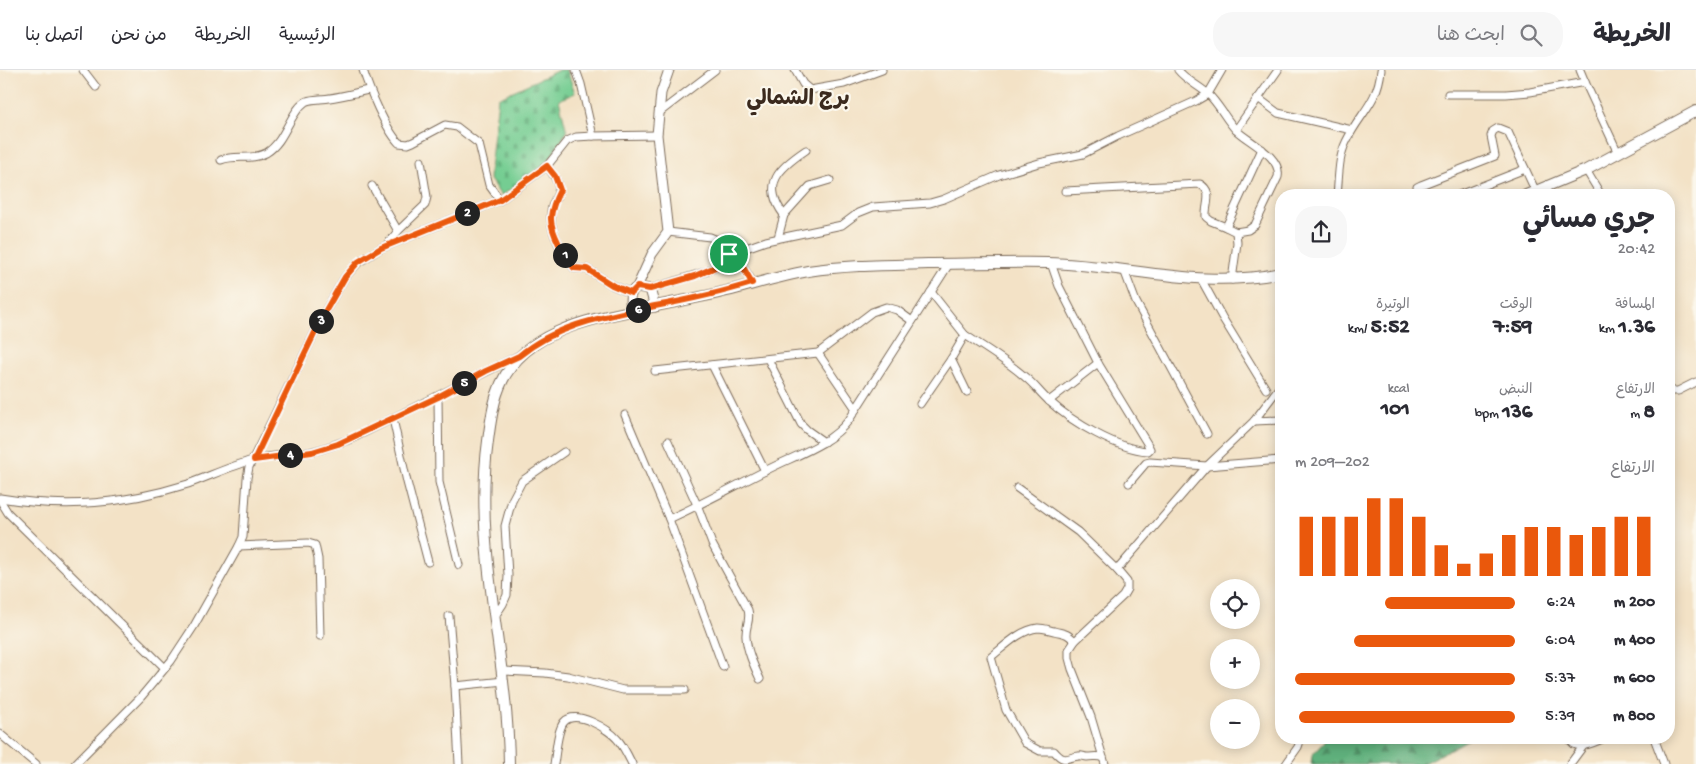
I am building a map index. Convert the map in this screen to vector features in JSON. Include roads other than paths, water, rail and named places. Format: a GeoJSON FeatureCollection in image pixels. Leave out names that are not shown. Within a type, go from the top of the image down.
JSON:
{"type":"FeatureCollection","features":[{"type":"Feature","properties":{"kind":"main road"},"geometry":{"type":"LineString","coordinates":[[1541,189],[1586,170],[1696,110]]}},
{"type":"Feature","properties":{"kind":"main road"},"geometry":{"type":"LineString","coordinates":[[509,764],[503,676],[485,528],[485,461],[492,409],[497,391],[507,371],[519,356],[543,338],[588,321],[726,291],[752,283],[809,271],[835,268],[875,265],[1051,263],[1201,280],[1232,280],[1275,274]]}},
{"type":"Feature","properties":{"kind":"street"},"geometry":{"type":"LineString","coordinates":[[83,70],[96,87]]}},
{"type":"Feature","properties":{"kind":"street"},"geometry":{"type":"LineString","coordinates":[[363,70],[369,90],[399,143],[408,144],[413,142],[440,126],[450,125],[457,127],[476,141],[480,148],[489,185],[500,200]]}},
{"type":"Feature","properties":{"kind":"street"},"geometry":{"type":"LineString","coordinates":[[576,70],[593,136]]}},
{"type":"Feature","properties":{"kind":"street"},"geometry":{"type":"LineString","coordinates":[[631,311],[634,290],[652,254],[668,232],[657,135],[661,93],[670,70]]}},
{"type":"Feature","properties":{"kind":"street"},"geometry":{"type":"LineString","coordinates":[[660,112],[715,70]]}},
{"type":"Feature","properties":{"kind":"street"},"geometry":{"type":"LineString","coordinates":[[795,70],[803,84],[810,90],[844,84],[882,70]]}},
{"type":"Feature","properties":{"kind":"street"},"geometry":{"type":"LineString","coordinates":[[1065,191],[1200,184],[1204,186],[1209,196],[1206,217],[1211,221],[1236,232],[1248,230],[1255,225],[1278,177],[1278,167],[1262,149],[1236,130],[1208,94],[1191,83],[1178,70]]}},
{"type":"Feature","properties":{"kind":"street"},"geometry":{"type":"LineString","coordinates":[[547,166],[555,176],[560,190],[550,218],[566,258],[574,268],[587,269],[612,285],[634,290],[650,289],[681,281],[708,271],[720,265],[729,254],[778,238],[834,228],[842,225],[858,213],[873,207],[930,203],[944,200],[999,175],[1039,163],[1083,154],[1208,94],[1222,70]]}},
{"type":"Feature","properties":{"kind":"street"},"geometry":{"type":"LineString","coordinates":[[1236,130],[1278,70]]}},
{"type":"Feature","properties":{"kind":"street"},"geometry":{"type":"LineString","coordinates":[[1339,189],[1342,152],[1352,130],[1369,108],[1378,92],[1381,70]]}},
{"type":"Feature","properties":{"kind":"street"},"geometry":{"type":"LineString","coordinates":[[1580,70],[1618,153]]}},
{"type":"Feature","properties":{"kind":"street"},"geometry":{"type":"LineString","coordinates":[[1448,94],[1530,92],[1584,82]]}},
{"type":"Feature","properties":{"kind":"street"},"geometry":{"type":"LineString","coordinates":[[221,160],[231,156],[254,157],[270,150],[280,139],[298,109],[308,100],[369,90]]}},
{"type":"Feature","properties":{"kind":"street"},"geometry":{"type":"LineString","coordinates":[[1258,98],[1278,113],[1352,130]]}},
{"type":"Feature","properties":{"kind":"street"},"geometry":{"type":"LineString","coordinates":[[1416,189],[1416,187],[1495,156],[1491,136],[1493,130],[1498,128],[1508,132],[1525,169],[1530,189]]}},
{"type":"Feature","properties":{"kind":"street"},"geometry":{"type":"LineString","coordinates":[[75,764],[122,718],[165,668],[194,626],[239,546],[244,530],[247,472],[326,310],[345,277],[358,262],[385,246],[500,200],[547,166],[567,141],[576,137],[657,135]]}},
{"type":"Feature","properties":{"kind":"street"},"geometry":{"type":"LineString","coordinates":[[1226,227],[1262,149]]}},
{"type":"Feature","properties":{"kind":"street"},"geometry":{"type":"LineString","coordinates":[[784,215],[774,200],[773,184],[782,167],[806,150]]}},
{"type":"Feature","properties":{"kind":"street"},"geometry":{"type":"LineString","coordinates":[[385,246],[398,231],[422,210],[427,202],[421,161]]}},
{"type":"Feature","properties":{"kind":"street"},"geometry":{"type":"LineString","coordinates":[[1474,189],[1525,169]]}},
{"type":"Feature","properties":{"kind":"street"},"geometry":{"type":"LineString","coordinates":[[1586,170],[1597,189]]}},
{"type":"Feature","properties":{"kind":"street"},"geometry":{"type":"LineString","coordinates":[[778,238],[784,215],[810,186],[830,180]]}},
{"type":"Feature","properties":{"kind":"street"},"geometry":{"type":"LineString","coordinates":[[372,186],[398,231]]}},
{"type":"Feature","properties":{"kind":"street"},"geometry":{"type":"LineString","coordinates":[[668,232],[710,237],[717,240],[743,267],[752,283]]}},
{"type":"Feature","properties":{"kind":"street"},"geometry":{"type":"LineString","coordinates":[[1232,280],[1237,243],[1236,232]]}},
{"type":"Feature","properties":{"kind":"street"},"geometry":{"type":"LineString","coordinates":[[931,292],[965,335],[1024,376],[1049,401],[1074,421],[1104,438],[1148,451],[1150,449],[1098,363],[1059,286],[1051,263]]}},
{"type":"Feature","properties":{"kind":"street"},"geometry":{"type":"LineString","coordinates":[[669,519],[698,507],[766,470],[824,442],[843,428],[949,264]]}},
{"type":"Feature","properties":{"kind":"street"},"geometry":{"type":"LineString","coordinates":[[1124,270],[1136,302],[1207,434]]}},
{"type":"Feature","properties":{"kind":"street"},"geometry":{"type":"LineString","coordinates":[[1201,280],[1266,388]]}},
{"type":"Feature","properties":{"kind":"street"},"geometry":{"type":"LineString","coordinates":[[650,289],[655,306]]}},
{"type":"Feature","properties":{"kind":"street"},"geometry":{"type":"LineString","coordinates":[[655,371],[818,353],[861,320],[886,307],[897,310],[912,321]]}},
{"type":"Feature","properties":{"kind":"street"},"geometry":{"type":"LineString","coordinates":[[920,404],[965,335]]}},
{"type":"Feature","properties":{"kind":"street"},"geometry":{"type":"LineString","coordinates":[[818,353],[856,409]]}},
{"type":"Feature","properties":{"kind":"street"},"geometry":{"type":"LineString","coordinates":[[0,499],[71,504],[124,500],[189,483],[254,460],[325,448],[353,438],[519,356]]}},
{"type":"Feature","properties":{"kind":"street"},"geometry":{"type":"LineString","coordinates":[[768,359],[801,424],[824,442]]}},
{"type":"Feature","properties":{"kind":"street"},"geometry":{"type":"LineString","coordinates":[[951,359],[967,392]]}},
{"type":"Feature","properties":{"kind":"street"},"geometry":{"type":"LineString","coordinates":[[1049,401],[1098,363]]}},
{"type":"Feature","properties":{"kind":"street"},"geometry":{"type":"LineString","coordinates":[[712,365],[766,470]]}},
{"type":"Feature","properties":{"kind":"street"},"geometry":{"type":"LineString","coordinates":[[1675,391],[1696,382]]}},
{"type":"Feature","properties":{"kind":"street"},"geometry":{"type":"LineString","coordinates":[[1117,570],[1208,466],[1254,421],[1275,393]]}},
{"type":"Feature","properties":{"kind":"street"},"geometry":{"type":"LineString","coordinates":[[438,397],[439,482],[459,565]]}},
{"type":"Feature","properties":{"kind":"street"},"geometry":{"type":"LineString","coordinates":[[625,416],[669,519],[723,667]]}},
{"type":"Feature","properties":{"kind":"street"},"geometry":{"type":"LineString","coordinates":[[393,419],[428,562]]}},
{"type":"Feature","properties":{"kind":"street"},"geometry":{"type":"LineString","coordinates":[[1254,421],[1275,420]]}},
{"type":"Feature","properties":{"kind":"street"},"geometry":{"type":"LineString","coordinates":[[668,442],[698,507],[716,553],[748,610],[750,616],[746,638],[760,679]]}},
{"type":"Feature","properties":{"kind":"street"},"geometry":{"type":"LineString","coordinates":[[495,616],[503,604],[506,595],[508,575],[505,526],[512,500],[522,481],[564,452]]}},
{"type":"Feature","properties":{"kind":"street"},"geometry":{"type":"LineString","coordinates":[[1129,483],[1146,463],[1150,462],[1208,466],[1275,460]]}},
{"type":"Feature","properties":{"kind":"street"},"geometry":{"type":"LineString","coordinates":[[1017,488],[1078,532],[1127,582],[1127,589],[1123,596],[1075,641],[1069,650],[1069,658],[1074,676],[1091,717],[1104,761]]}},
{"type":"Feature","properties":{"kind":"street"},"geometry":{"type":"LineString","coordinates":[[0,499],[8,513],[165,668]]}},
{"type":"Feature","properties":{"kind":"street"},"geometry":{"type":"LineString","coordinates":[[239,546],[308,543],[315,545],[318,552],[320,636]]}},
{"type":"Feature","properties":{"kind":"street"},"geometry":{"type":"LineString","coordinates":[[449,616],[459,764]]}},
{"type":"Feature","properties":{"kind":"street"},"geometry":{"type":"LineString","coordinates":[[1075,641],[1065,632],[1037,628],[1023,633],[1005,644],[991,657],[1006,710],[1025,743],[1040,751],[1054,751],[1059,758],[1067,760],[1079,756],[1097,755],[1104,761]]}},
{"type":"Feature","properties":{"kind":"street"},"geometry":{"type":"LineString","coordinates":[[455,686],[503,676],[568,676],[623,690],[684,690]]}},
{"type":"Feature","properties":{"kind":"street"},"geometry":{"type":"LineString","coordinates":[[554,764],[560,728],[566,720],[573,718],[586,720],[611,733],[618,740],[632,764]]}},
{"type":"Feature","properties":{"kind":"street"},"geometry":{"type":"LineString","coordinates":[[0,734],[36,764]]}},
{"type":"Feature","properties":{"kind":"street"},"geometry":{"type":"LineString","coordinates":[[1286,764],[1299,744]]}},
{"type":"Feature","properties":{"kind":"street"},"geometry":{"type":"LineString","coordinates":[[1574,744],[1587,744]]}},
{"type":"Feature","properties":{"kind":"street"},"geometry":{"type":"LineString","coordinates":[[1656,744],[1664,764]]}},
{"type":"Feature","properties":{"kind":"street"},"geometry":{"type":"LineString","coordinates":[[1570,764],[1584,745]]}},
{"type":"Feature","properties":{"kind":"district","name":"برج الشمالي"},"geometry":{"type":"Point","coordinates":[798,97]}}]}
